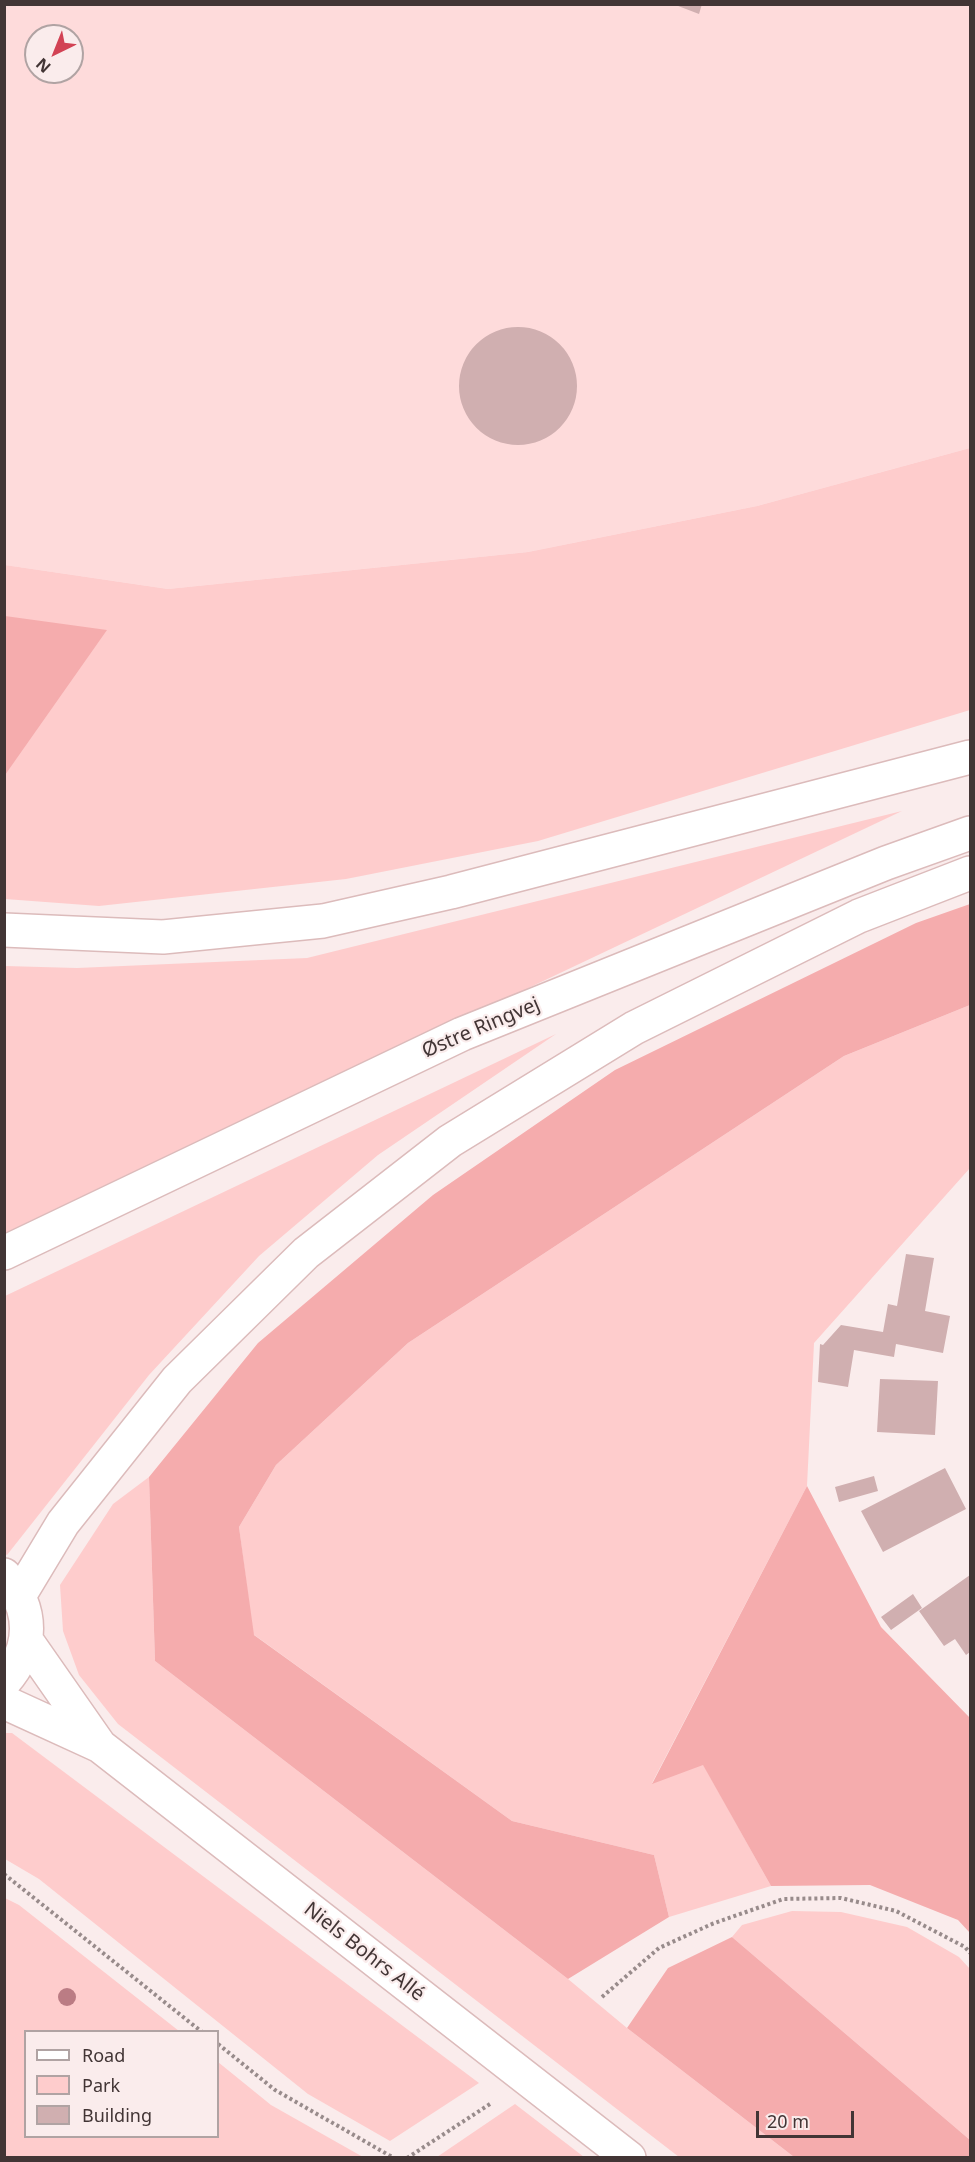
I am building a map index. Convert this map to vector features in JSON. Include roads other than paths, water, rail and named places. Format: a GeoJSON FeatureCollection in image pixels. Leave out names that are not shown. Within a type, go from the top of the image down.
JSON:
{"type":"FeatureCollection","features":[{"type":"Feature","properties":{"kind":"main road"},"geometry":{"type":"LineString","coordinates":[[4,930],[163,937],[323,921],[451,892],[970,757]]}},
{"type":"Feature","properties":{"kind":"main road","name":"Østre Ringvej"},"geometry":{"type":"LineString","coordinates":[[4,1253],[462,1034],[886,863],[970,833]]}},
{"type":"Feature","properties":{"kind":"main road"},"geometry":{"type":"LineString","coordinates":[[4,1682],[22,1656],[26,1640],[25,1610],[12,1586],[177,1380],[306,1253],[450,1141],[634,1028],[859,916],[970,873]]}},
{"type":"Feature","properties":{"kind":"main road","name":"Niels Bohrs Allé"},"geometry":{"type":"LineString","coordinates":[[26,1640],[100,1746]]}},
{"type":"Feature","properties":{"kind":"main road","name":"Niels Bohrs Allé"},"geometry":{"type":"LineString","coordinates":[[4,1702],[100,1746],[629,2157]]}}]}
